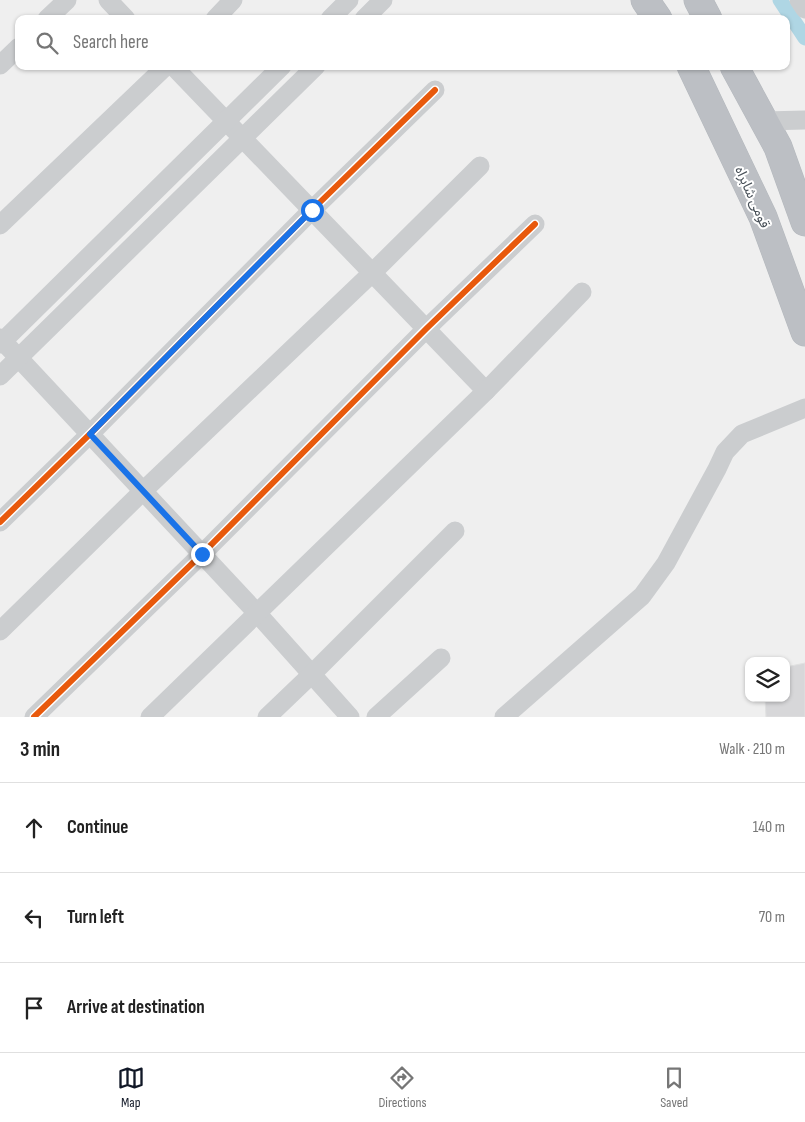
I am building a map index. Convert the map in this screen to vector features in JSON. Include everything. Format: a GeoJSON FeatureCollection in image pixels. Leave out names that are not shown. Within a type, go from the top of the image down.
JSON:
{"type":"FeatureCollection","features":[{"type":"Feature","properties":{"kind":"highway"},"geometry":{"type":"LineString","coordinates":[[645,0],[655,15]]}},
{"type":"Feature","properties":{"kind":"highway"},"geometry":{"type":"LineString","coordinates":[[698,0],[706,15]]}},
{"type":"Feature","properties":{"kind":"highway","name":"قومی شاہراہ"},"geometry":{"type":"LineString","coordinates":[[693,70],[763,218],[805,332]]}},
{"type":"Feature","properties":{"kind":"highway"},"geometry":{"type":"LineString","coordinates":[[736,70],[778,147],[805,222]]}},
{"type":"Feature","properties":{"kind":"street"},"geometry":{"type":"LineString","coordinates":[[52,15],[66,0]]}},
{"type":"Feature","properties":{"kind":"street"},"geometry":{"type":"LineString","coordinates":[[108,0],[122,15]]}},
{"type":"Feature","properties":{"kind":"street"},"geometry":{"type":"LineString","coordinates":[[218,15],[234,0]]}},
{"type":"Feature","properties":{"kind":"street"},"geometry":{"type":"LineString","coordinates":[[334,15],[349,0]]}},
{"type":"Feature","properties":{"kind":"street"},"geometry":{"type":"LineString","coordinates":[[368,15],[383,0]]}},
{"type":"Feature","properties":{"kind":"street"},"geometry":{"type":"LineString","coordinates":[[799,0],[805,9]]}},
{"type":"Feature","properties":{"kind":"street"},"geometry":{"type":"LineString","coordinates":[[0,65],[15,51]]}},
{"type":"Feature","properties":{"kind":"street"},"geometry":{"type":"LineString","coordinates":[[0,225],[162,70]]}},
{"type":"Feature","properties":{"kind":"street"},"geometry":{"type":"LineString","coordinates":[[176,70],[486,391]]}},
{"type":"Feature","properties":{"kind":"street"},"geometry":{"type":"LineString","coordinates":[[278,70],[1,341],[19,357],[257,613],[350,717]]}},
{"type":"Feature","properties":{"kind":"street"},"geometry":{"type":"LineString","coordinates":[[0,376],[312,70]]}},
{"type":"Feature","properties":{"kind":"street"},"geometry":{"type":"LineString","coordinates":[[0,522],[312,210],[436,90]]}},
{"type":"Feature","properties":{"kind":"street"},"geometry":{"type":"LineString","coordinates":[[764,121],[805,120]]}},
{"type":"Feature","properties":{"kind":"street"},"geometry":{"type":"LineString","coordinates":[[0,631],[143,491],[372,273],[480,166]]}},
{"type":"Feature","properties":{"kind":"street"},"geometry":{"type":"LineString","coordinates":[[34,717],[202,554],[426,329],[535,224]]}},
{"type":"Feature","properties":{"kind":"street"},"geometry":{"type":"LineString","coordinates":[[150,717],[486,391],[582,292]]}},
{"type":"Feature","properties":{"kind":"street"},"geometry":{"type":"LineString","coordinates":[[504,717],[642,596],[666,563],[725,452],[742,434],[805,408]]}},
{"type":"Feature","properties":{"kind":"street"},"geometry":{"type":"LineString","coordinates":[[267,717],[455,532]]}},
{"type":"Feature","properties":{"kind":"street"},"geometry":{"type":"LineString","coordinates":[[376,717],[441,658]]}},
{"type":"Feature","properties":{"kind":"building"},"geometry":{"type":"Polygon","coordinates":[[[805,663],[805,717],[766,717],[765,702],[790,702],[790,666],[805,663]]]}},
{"type":"Feature","properties":{"kind":"waterway"},"geometry":{"type":"LineString","coordinates":[[780,0],[790,15]]}},
{"type":"Feature","properties":{"kind":"waterway"},"geometry":{"type":"LineString","coordinates":[[790,15],[805,38]]}},
{"type":"Feature","properties":{"kind":"cycle path"},"geometry":{"type":"LineString","coordinates":[[0,522],[312,210],[435,90]]}},
{"type":"Feature","properties":{"kind":"cycle path"},"geometry":{"type":"LineString","coordinates":[[34,717],[202,554],[426,329],[535,224]]}},
{"type":"Feature","properties":{"kind":"route"},"geometry":{"type":"LineString","coordinates":[[202,554],[90,434],[312,210]]}}]}
